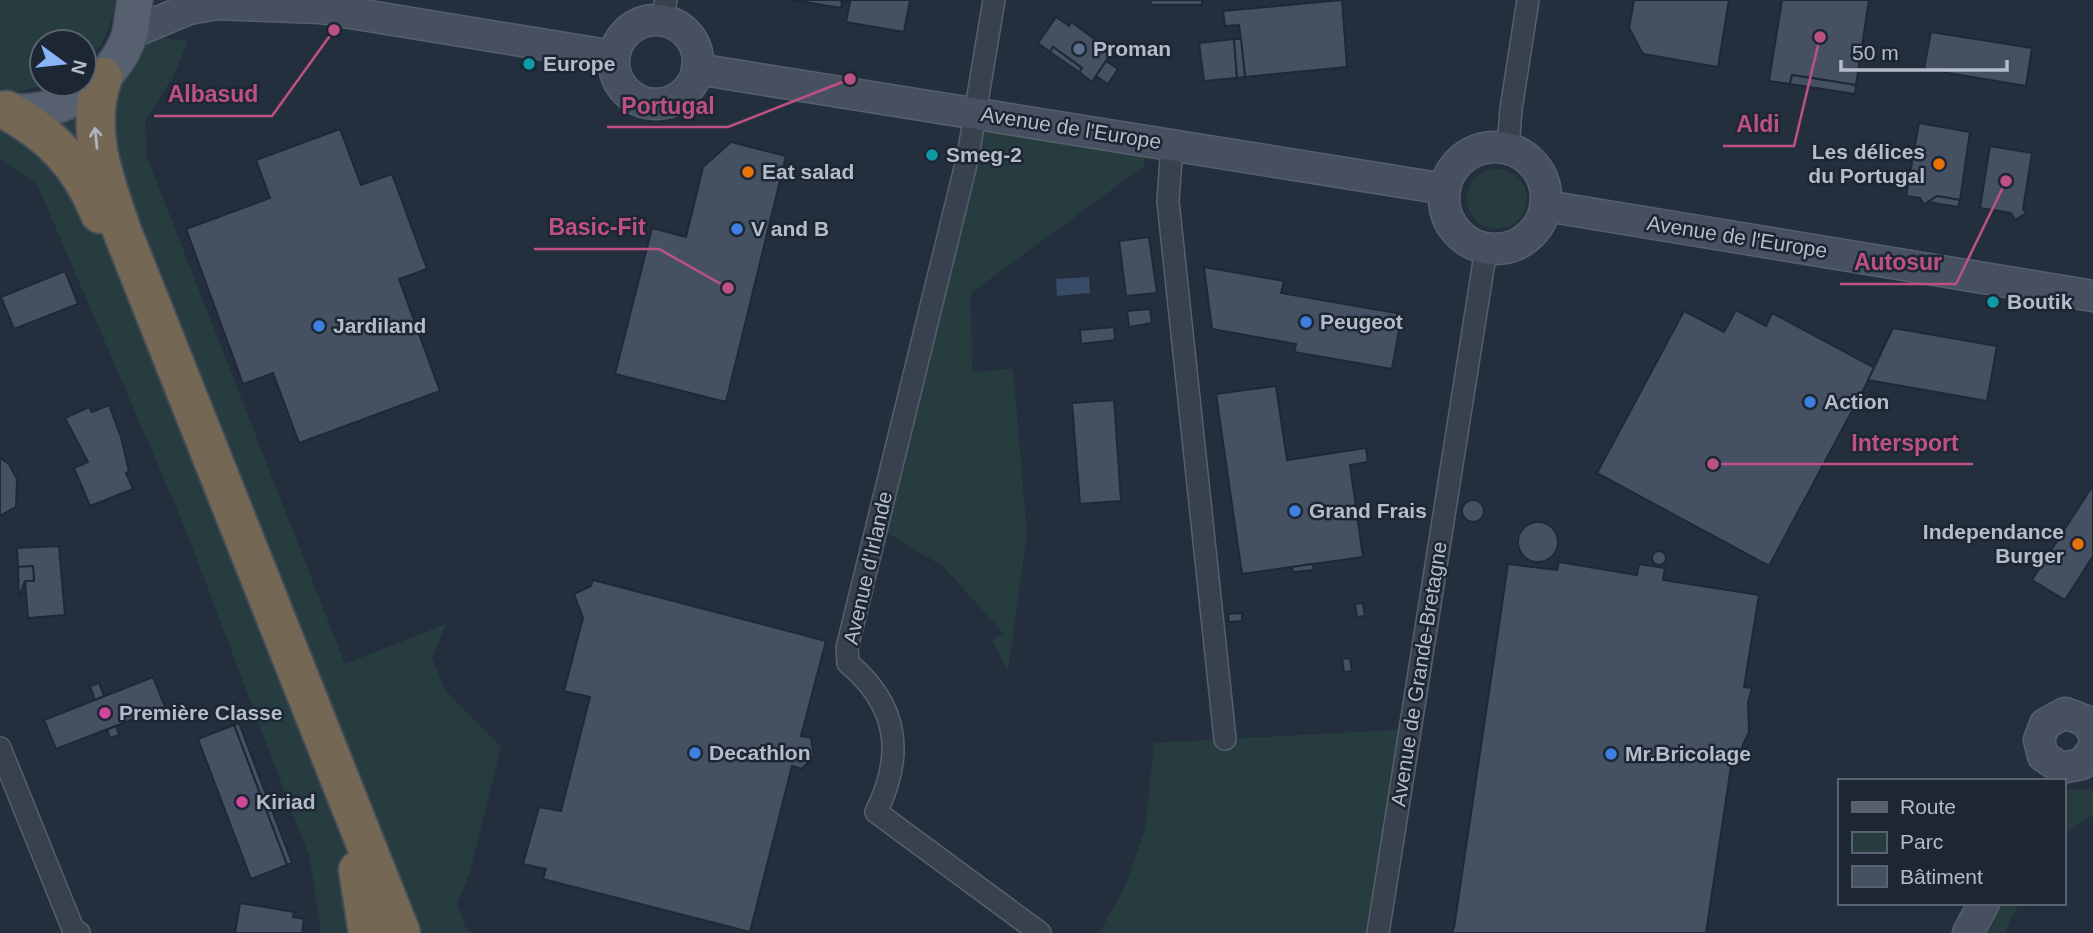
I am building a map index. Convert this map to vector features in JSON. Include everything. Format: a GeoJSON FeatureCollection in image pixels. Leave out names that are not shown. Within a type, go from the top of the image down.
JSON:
{"type":"FeatureCollection","features":[{"type":"Feature","properties":{"kind":"highway"},"geometry":{"type":"LineString","coordinates":[[103,77],[96,97],[96,144],[122,231],[401,933]]}},
{"type":"Feature","properties":{"kind":"highway"},"geometry":{"type":"LineString","coordinates":[[3,110],[38,127],[59,145],[97,207],[332,792],[362,883],[368,933]]}},
{"type":"Feature","properties":{"kind":"main road"},"geometry":{"type":"LineString","coordinates":[[3,110],[42,110],[62,104],[81,95],[103,77],[116,61],[129,34],[135,0]]}},
{"type":"Feature","properties":{"kind":"street"},"geometry":{"type":"LineString","coordinates":[[976,112],[994,0]]}},
{"type":"Feature","properties":{"kind":"street"},"geometry":{"type":"LineString","coordinates":[[1508,148],[1511,109],[1528,0]]}},
{"type":"Feature","properties":{"kind":"street"},"geometry":{"type":"LineString","coordinates":[[129,34],[210,2],[320,8],[613,56]]}},
{"type":"Feature","properties":{"kind":"street"},"geometry":{"type":"LineString","coordinates":[[664,10],[694,43],[697,69],[685,92],[675,100],[649,104],[637,100],[618,82],[613,56],[625,32],[664,10]]}},
{"type":"Feature","properties":{"kind":"street","name":"Avenue de l'Europe"},"geometry":{"type":"LineString","coordinates":[[697,69],[1445,189]]}},
{"type":"Feature","properties":{"kind":"street","name":"Avenue d'Irlande"},"geometry":{"type":"LineString","coordinates":[[976,112],[968,156],[847,648],[848,663],[868,679],[890,720],[894,768],[876,812],[1040,933]]}},
{"type":"Feature","properties":{"kind":"street"},"geometry":{"type":"LineString","coordinates":[[1172,145],[1168,201],[1225,739]]}},
{"type":"Feature","properties":{"kind":"street"},"geometry":{"type":"LineString","coordinates":[[1492,147],[1508,148],[1534,164],[1544,184],[1546,206],[1541,222],[1531,235],[1518,245],[1503,250],[1486,249],[1471,244],[1453,227],[1444,205],[1445,189],[1451,173],[1468,155],[1492,147]]}},
{"type":"Feature","properties":{"kind":"street","name":"Avenue de l'Europe"},"geometry":{"type":"LineString","coordinates":[[1546,206],[2093,296]]}},
{"type":"Feature","properties":{"kind":"street","name":"Avenue de Grande-Bretagne"},"geometry":{"type":"LineString","coordinates":[[1378,933],[1486,249]]}},
{"type":"Feature","properties":{"kind":"street"},"geometry":{"type":"LineString","coordinates":[[2088,716],[2058,715],[2045,724],[2041,732],[2040,748],[2050,773],[2075,768],[2088,759],[2093,749]]}},
{"type":"Feature","properties":{"kind":"street"},"geometry":{"type":"LineString","coordinates":[[0,748],[73,929],[79,933]]}},
{"type":"Feature","properties":{"kind":"street"},"geometry":{"type":"LineString","coordinates":[[1968,933],[1982,905]]}},
{"type":"Feature","properties":{"kind":"green space"},"geometry":{"type":"Polygon","coordinates":[[[0,0],[115,0],[106,36],[98,48],[98,28],[28,28],[28,89],[18,91],[0,88],[0,0]]]}},
{"type":"Feature","properties":{"kind":"green space"},"geometry":{"type":"Polygon","coordinates":[[[129,34],[188,41],[174,75],[145,121],[147,157],[345,664],[446,624],[432,658],[446,691],[501,747],[469,875],[457,903],[467,931],[474,933],[321,933],[310,859],[185,528],[37,184],[0,159],[0,109],[42,110],[56,98],[98,98],[98,61],[129,34]]]}},
{"type":"Feature","properties":{"kind":"green space"},"geometry":{"type":"Polygon","coordinates":[[[976,112],[1147,141],[1144,166],[971,293],[972,372],[1013,369],[1027,533],[1008,671],[992,640],[1003,633],[945,568],[877,526],[976,112]]]}},
{"type":"Feature","properties":{"kind":"green space"},"geometry":{"type":"Polygon","coordinates":[[[1497,169],[1518,178],[1527,199],[1518,220],[1497,229],[1476,220],[1467,199],[1476,178],[1497,169]]]}},
{"type":"Feature","properties":{"kind":"green space"},"geometry":{"type":"Polygon","coordinates":[[[1410,729],[1378,933],[1099,933],[1125,887],[1145,829],[1154,743],[1410,729]]]}},
{"type":"Feature","properties":{"kind":"green space"},"geometry":{"type":"Polygon","coordinates":[[[2087,789],[2093,792],[2093,815],[2065,834],[2065,790],[2087,789]]]}},
{"type":"Feature","properties":{"kind":"green space"},"geometry":{"type":"Polygon","coordinates":[[[1997,905],[2018,905],[2004,933],[1983,933],[1997,905]]]}},
{"type":"Feature","properties":{"kind":"water"},"geometry":{"type":"Polygon","coordinates":[[[1089,277],[1090,293],[1057,296],[1056,279],[1089,277]]]}},
{"type":"Feature","properties":{"kind":"building"},"geometry":{"type":"Polygon","coordinates":[[[792,0],[839,0],[842,1],[841,8],[792,0]]]}},
{"type":"Feature","properties":{"kind":"building"},"geometry":{"type":"Polygon","coordinates":[[[839,0],[910,0],[904,32],[846,22],[850,2],[839,0]]]}},
{"type":"Feature","properties":{"kind":"building"},"geometry":{"type":"Polygon","coordinates":[[[1150,0],[1202,0],[1202,5],[1151,5],[1150,0]]]}},
{"type":"Feature","properties":{"kind":"building"},"geometry":{"type":"Polygon","coordinates":[[[1342,0],[1347,67],[1245,77],[1239,25],[1225,26],[1223,11],[1342,0]]]}},
{"type":"Feature","properties":{"kind":"building"},"geometry":{"type":"Polygon","coordinates":[[[1634,0],[1729,0],[1718,67],[1643,54],[1629,28],[1634,0]]]}},
{"type":"Feature","properties":{"kind":"building"},"geometry":{"type":"Polygon","coordinates":[[[1782,0],[1869,0],[1856,85],[1792,75],[1790,84],[1769,81],[1782,0]]]}},
{"type":"Feature","properties":{"kind":"building","name":"Proman"},"geometry":{"type":"Polygon","coordinates":[[[1056,17],[1069,26],[1071,22],[1100,43],[1098,46],[1110,55],[1092,82],[1079,72],[1082,68],[1053,47],[1050,52],[1038,43],[1056,17]]]}},
{"type":"Feature","properties":{"kind":"building"},"geometry":{"type":"Polygon","coordinates":[[[1931,32],[2032,48],[2026,86],[1924,69],[1931,32]]]}},
{"type":"Feature","properties":{"kind":"building"},"geometry":{"type":"Polygon","coordinates":[[[1234,39],[1237,78],[1204,81],[1199,43],[1234,39]]]}},
{"type":"Feature","properties":{"kind":"building"},"geometry":{"type":"Polygon","coordinates":[[[1234,39],[1241,39],[1245,77],[1237,78],[1234,39]]]}},
{"type":"Feature","properties":{"kind":"building"},"geometry":{"type":"Polygon","coordinates":[[[1053,47],[1082,68],[1079,72],[1050,52],[1053,47]]]}},
{"type":"Feature","properties":{"kind":"building","name":"Europe"},"geometry":{"type":"Polygon","coordinates":[[[523,59],[536,62],[534,70],[521,67],[523,59]]]}},
{"type":"Feature","properties":{"kind":"building"},"geometry":{"type":"Polygon","coordinates":[[[1106,61],[1118,69],[1108,84],[1096,76],[1106,61]]]}},
{"type":"Feature","properties":{"kind":"building"},"geometry":{"type":"Polygon","coordinates":[[[1792,75],[1856,85],[1855,94],[1790,84],[1792,75]]]}},
{"type":"Feature","properties":{"kind":"building","name":"Les délices du Portugal"},"geometry":{"type":"Polygon","coordinates":[[[1919,123],[1970,132],[1960,200],[1937,196],[1924,205],[1920,198],[1906,196],[1919,123]]]}},
{"type":"Feature","properties":{"kind":"building","name":"Jardiland"},"geometry":{"type":"Polygon","coordinates":[[[340,129],[361,185],[392,174],[427,269],[399,279],[440,391],[299,443],[273,373],[243,384],[186,229],[270,198],[256,160],[340,129]]]}},
{"type":"Feature","properties":{"kind":"building"},"geometry":{"type":"Polygon","coordinates":[[[731,142],[786,156],[726,402],[615,374],[652,228],[686,237],[703,167],[731,142]]]}},
{"type":"Feature","properties":{"kind":"building"},"geometry":{"type":"Polygon","coordinates":[[[1990,146],[2032,153],[2023,209],[2026,213],[2015,220],[2011,213],[1980,208],[1990,146]]]}},
{"type":"Feature","properties":{"kind":"building"},"geometry":{"type":"Polygon","coordinates":[[[1937,196],[1960,200],[1958,207],[1928,202],[1937,196]]]}},
{"type":"Feature","properties":{"kind":"building"},"geometry":{"type":"Polygon","coordinates":[[[1149,237],[1157,293],[1126,296],[1119,241],[1149,237]]]}},
{"type":"Feature","properties":{"kind":"building","name":"Peugeot"},"geometry":{"type":"Polygon","coordinates":[[[1204,267],[1284,281],[1281,293],[1402,314],[1392,369],[1294,352],[1296,344],[1212,329],[1204,267]]]}},
{"type":"Feature","properties":{"kind":"building"},"geometry":{"type":"Polygon","coordinates":[[[65,271],[78,304],[14,329],[1,297],[65,271]]]}},
{"type":"Feature","properties":{"kind":"building","name":"Boutik"},"geometry":{"type":"Polygon","coordinates":[[[1987,298],[2000,300],[1998,307],[1986,305],[1987,298]]]}},
{"type":"Feature","properties":{"kind":"building"},"geometry":{"type":"Polygon","coordinates":[[[1150,309],[1152,323],[1129,327],[1127,311],[1150,309]]]}},
{"type":"Feature","properties":{"kind":"building"},"geometry":{"type":"Polygon","coordinates":[[[1736,310],[1766,326],[1772,313],[1875,368],[1769,566],[1597,473],[1684,311],[1724,332],[1736,310]]]}},
{"type":"Feature","properties":{"kind":"building"},"geometry":{"type":"Polygon","coordinates":[[[1114,327],[1115,340],[1081,344],[1080,330],[1114,327]]]}},
{"type":"Feature","properties":{"kind":"building"},"geometry":{"type":"Polygon","coordinates":[[[1893,328],[1997,346],[1987,401],[1868,380],[1893,328]]]}},
{"type":"Feature","properties":{"kind":"building","name":"Grand Frais"},"geometry":{"type":"Polygon","coordinates":[[[1276,386],[1287,460],[1366,448],[1368,462],[1350,465],[1363,557],[1242,574],[1216,394],[1276,386]]]}},
{"type":"Feature","properties":{"kind":"building"},"geometry":{"type":"Polygon","coordinates":[[[1114,400],[1121,501],[1080,504],[1072,403],[1114,400]]]}},
{"type":"Feature","properties":{"kind":"building"},"geometry":{"type":"Polygon","coordinates":[[[109,405],[121,437],[129,471],[126,473],[133,489],[90,506],[74,468],[88,462],[65,418],[89,407],[92,412],[109,405]]]}},
{"type":"Feature","properties":{"kind":"building"},"geometry":{"type":"Polygon","coordinates":[[[0,458],[9,464],[17,479],[16,507],[0,516],[0,458]]]}},
{"type":"Feature","properties":{"kind":"building"},"geometry":{"type":"Polygon","coordinates":[[[2093,485],[2093,556],[2065,600],[2032,580],[2093,485]]]}},
{"type":"Feature","properties":{"kind":"building"},"geometry":{"type":"Polygon","coordinates":[[[1473,500],[1483,507],[1484,511],[1477,521],[1473,522],[1463,515],[1462,511],[1469,501],[1473,500]]]}},
{"type":"Feature","properties":{"kind":"building"},"geometry":{"type":"Polygon","coordinates":[[[1538,522],[1546,523],[1552,528],[1557,534],[1557,550],[1552,556],[1546,561],[1538,562],[1530,561],[1524,556],[1519,550],[1518,542],[1519,534],[1524,528],[1530,523],[1538,522]]]}},
{"type":"Feature","properties":{"kind":"building"},"geometry":{"type":"Polygon","coordinates":[[[59,546],[65,615],[28,618],[25,581],[34,581],[33,566],[18,567],[17,548],[59,546]]]}},
{"type":"Feature","properties":{"kind":"building"},"geometry":{"type":"Polygon","coordinates":[[[1659,551],[1664,553],[1664,563],[1659,565],[1654,563],[1652,558],[1654,553],[1659,551]]]}},
{"type":"Feature","properties":{"kind":"building","name":"Mr.Bricolage"},"geometry":{"type":"Polygon","coordinates":[[[1559,562],[1637,575],[1639,564],[1665,568],[1663,580],[1759,595],[1744,687],[1752,688],[1748,702],[1749,732],[1742,747],[1741,762],[1732,760],[1706,933],[1451,933],[1454,928],[1508,564],[1557,570],[1559,562]]]}},
{"type":"Feature","properties":{"kind":"building"},"geometry":{"type":"Polygon","coordinates":[[[1313,564],[1314,570],[1293,572],[1292,567],[1313,564]]]}},
{"type":"Feature","properties":{"kind":"building"},"geometry":{"type":"Polygon","coordinates":[[[33,566],[34,581],[25,581],[19,597],[18,567],[33,566]]]}},
{"type":"Feature","properties":{"kind":"building","name":"Decathlon"},"geometry":{"type":"Polygon","coordinates":[[[593,580],[826,641],[801,736],[811,738],[814,756],[802,769],[792,766],[750,932],[543,879],[546,869],[523,864],[539,807],[561,811],[590,697],[564,691],[583,618],[574,594],[591,586],[593,580]]]}},
{"type":"Feature","properties":{"kind":"building"},"geometry":{"type":"Polygon","coordinates":[[[1363,603],[1365,616],[1357,617],[1355,604],[1363,603]]]}},
{"type":"Feature","properties":{"kind":"building"},"geometry":{"type":"Polygon","coordinates":[[[1242,613],[1242,621],[1229,622],[1228,614],[1242,613]]]}},
{"type":"Feature","properties":{"kind":"building"},"geometry":{"type":"Polygon","coordinates":[[[1350,658],[1352,671],[1344,672],[1342,659],[1350,658]]]}},
{"type":"Feature","properties":{"kind":"building","name":"Première Classe"},"geometry":{"type":"Polygon","coordinates":[[[153,677],[165,707],[56,749],[44,720],[153,677]]]}},
{"type":"Feature","properties":{"kind":"building"},"geometry":{"type":"Polygon","coordinates":[[[99,683],[104,696],[95,700],[90,686],[99,683]]]}},
{"type":"Feature","properties":{"kind":"building"},"geometry":{"type":"Polygon","coordinates":[[[239,723],[292,863],[287,865],[234,725],[239,723]]]}},
{"type":"Feature","properties":{"kind":"building","name":"Kiriad"},"geometry":{"type":"Polygon","coordinates":[[[234,725],[287,865],[251,879],[198,739],[234,725]]]}},
{"type":"Feature","properties":{"kind":"building"},"geometry":{"type":"Polygon","coordinates":[[[116,726],[119,735],[110,738],[107,730],[116,726]]]}},
{"type":"Feature","properties":{"kind":"building"},"geometry":{"type":"Polygon","coordinates":[[[240,903],[294,912],[293,917],[304,919],[302,933],[235,933],[240,903]]]}},
{"type":"Feature","properties":{"kind":"place","name":"Albasud"},"geometry":{"type":"Point","coordinates":[334,30]}},
{"type":"Feature","properties":{"kind":"place","name":"Aldi"},"geometry":{"type":"Point","coordinates":[1820,37]}},
{"type":"Feature","properties":{"kind":"place","name":"Proman"},"geometry":{"type":"Point","coordinates":[1079,49]}},
{"type":"Feature","properties":{"kind":"place","name":"Europe"},"geometry":{"type":"Point","coordinates":[529,64]}},
{"type":"Feature","properties":{"kind":"place","name":"Portugal"},"geometry":{"type":"Point","coordinates":[850,79]}},
{"type":"Feature","properties":{"kind":"place","name":"Smeg-2"},"geometry":{"type":"Point","coordinates":[932,155]}},
{"type":"Feature","properties":{"kind":"place","name":"Les délices du Portugal"},"geometry":{"type":"Point","coordinates":[1939,164]}},
{"type":"Feature","properties":{"kind":"place","name":"Eat salad"},"geometry":{"type":"Point","coordinates":[748,172]}},
{"type":"Feature","properties":{"kind":"place","name":"Autosur"},"geometry":{"type":"Point","coordinates":[2006,181]}},
{"type":"Feature","properties":{"kind":"place","name":"V and B"},"geometry":{"type":"Point","coordinates":[737,229]}},
{"type":"Feature","properties":{"kind":"place","name":"Basic-Fit"},"geometry":{"type":"Point","coordinates":[728,288]}},
{"type":"Feature","properties":{"kind":"place","name":"Boutik"},"geometry":{"type":"Point","coordinates":[1993,302]}},
{"type":"Feature","properties":{"kind":"place","name":"Peugeot"},"geometry":{"type":"Point","coordinates":[1306,322]}},
{"type":"Feature","properties":{"kind":"place","name":"Jardiland"},"geometry":{"type":"Point","coordinates":[319,326]}},
{"type":"Feature","properties":{"kind":"place","name":"Action"},"geometry":{"type":"Point","coordinates":[1810,402]}},
{"type":"Feature","properties":{"kind":"place","name":"Intersport"},"geometry":{"type":"Point","coordinates":[1713,464]}},
{"type":"Feature","properties":{"kind":"place","name":"Grand Frais"},"geometry":{"type":"Point","coordinates":[1295,511]}},
{"type":"Feature","properties":{"kind":"place","name":"Independance Burger"},"geometry":{"type":"Point","coordinates":[2078,544]}},
{"type":"Feature","properties":{"kind":"place","name":"Première Classe"},"geometry":{"type":"Point","coordinates":[105,713]}},
{"type":"Feature","properties":{"kind":"place","name":"Decathlon"},"geometry":{"type":"Point","coordinates":[695,753]}},
{"type":"Feature","properties":{"kind":"place","name":"Mr.Bricolage"},"geometry":{"type":"Point","coordinates":[1611,754]}},
{"type":"Feature","properties":{"kind":"place","name":"Kiriad"},"geometry":{"type":"Point","coordinates":[242,802]}}]}
